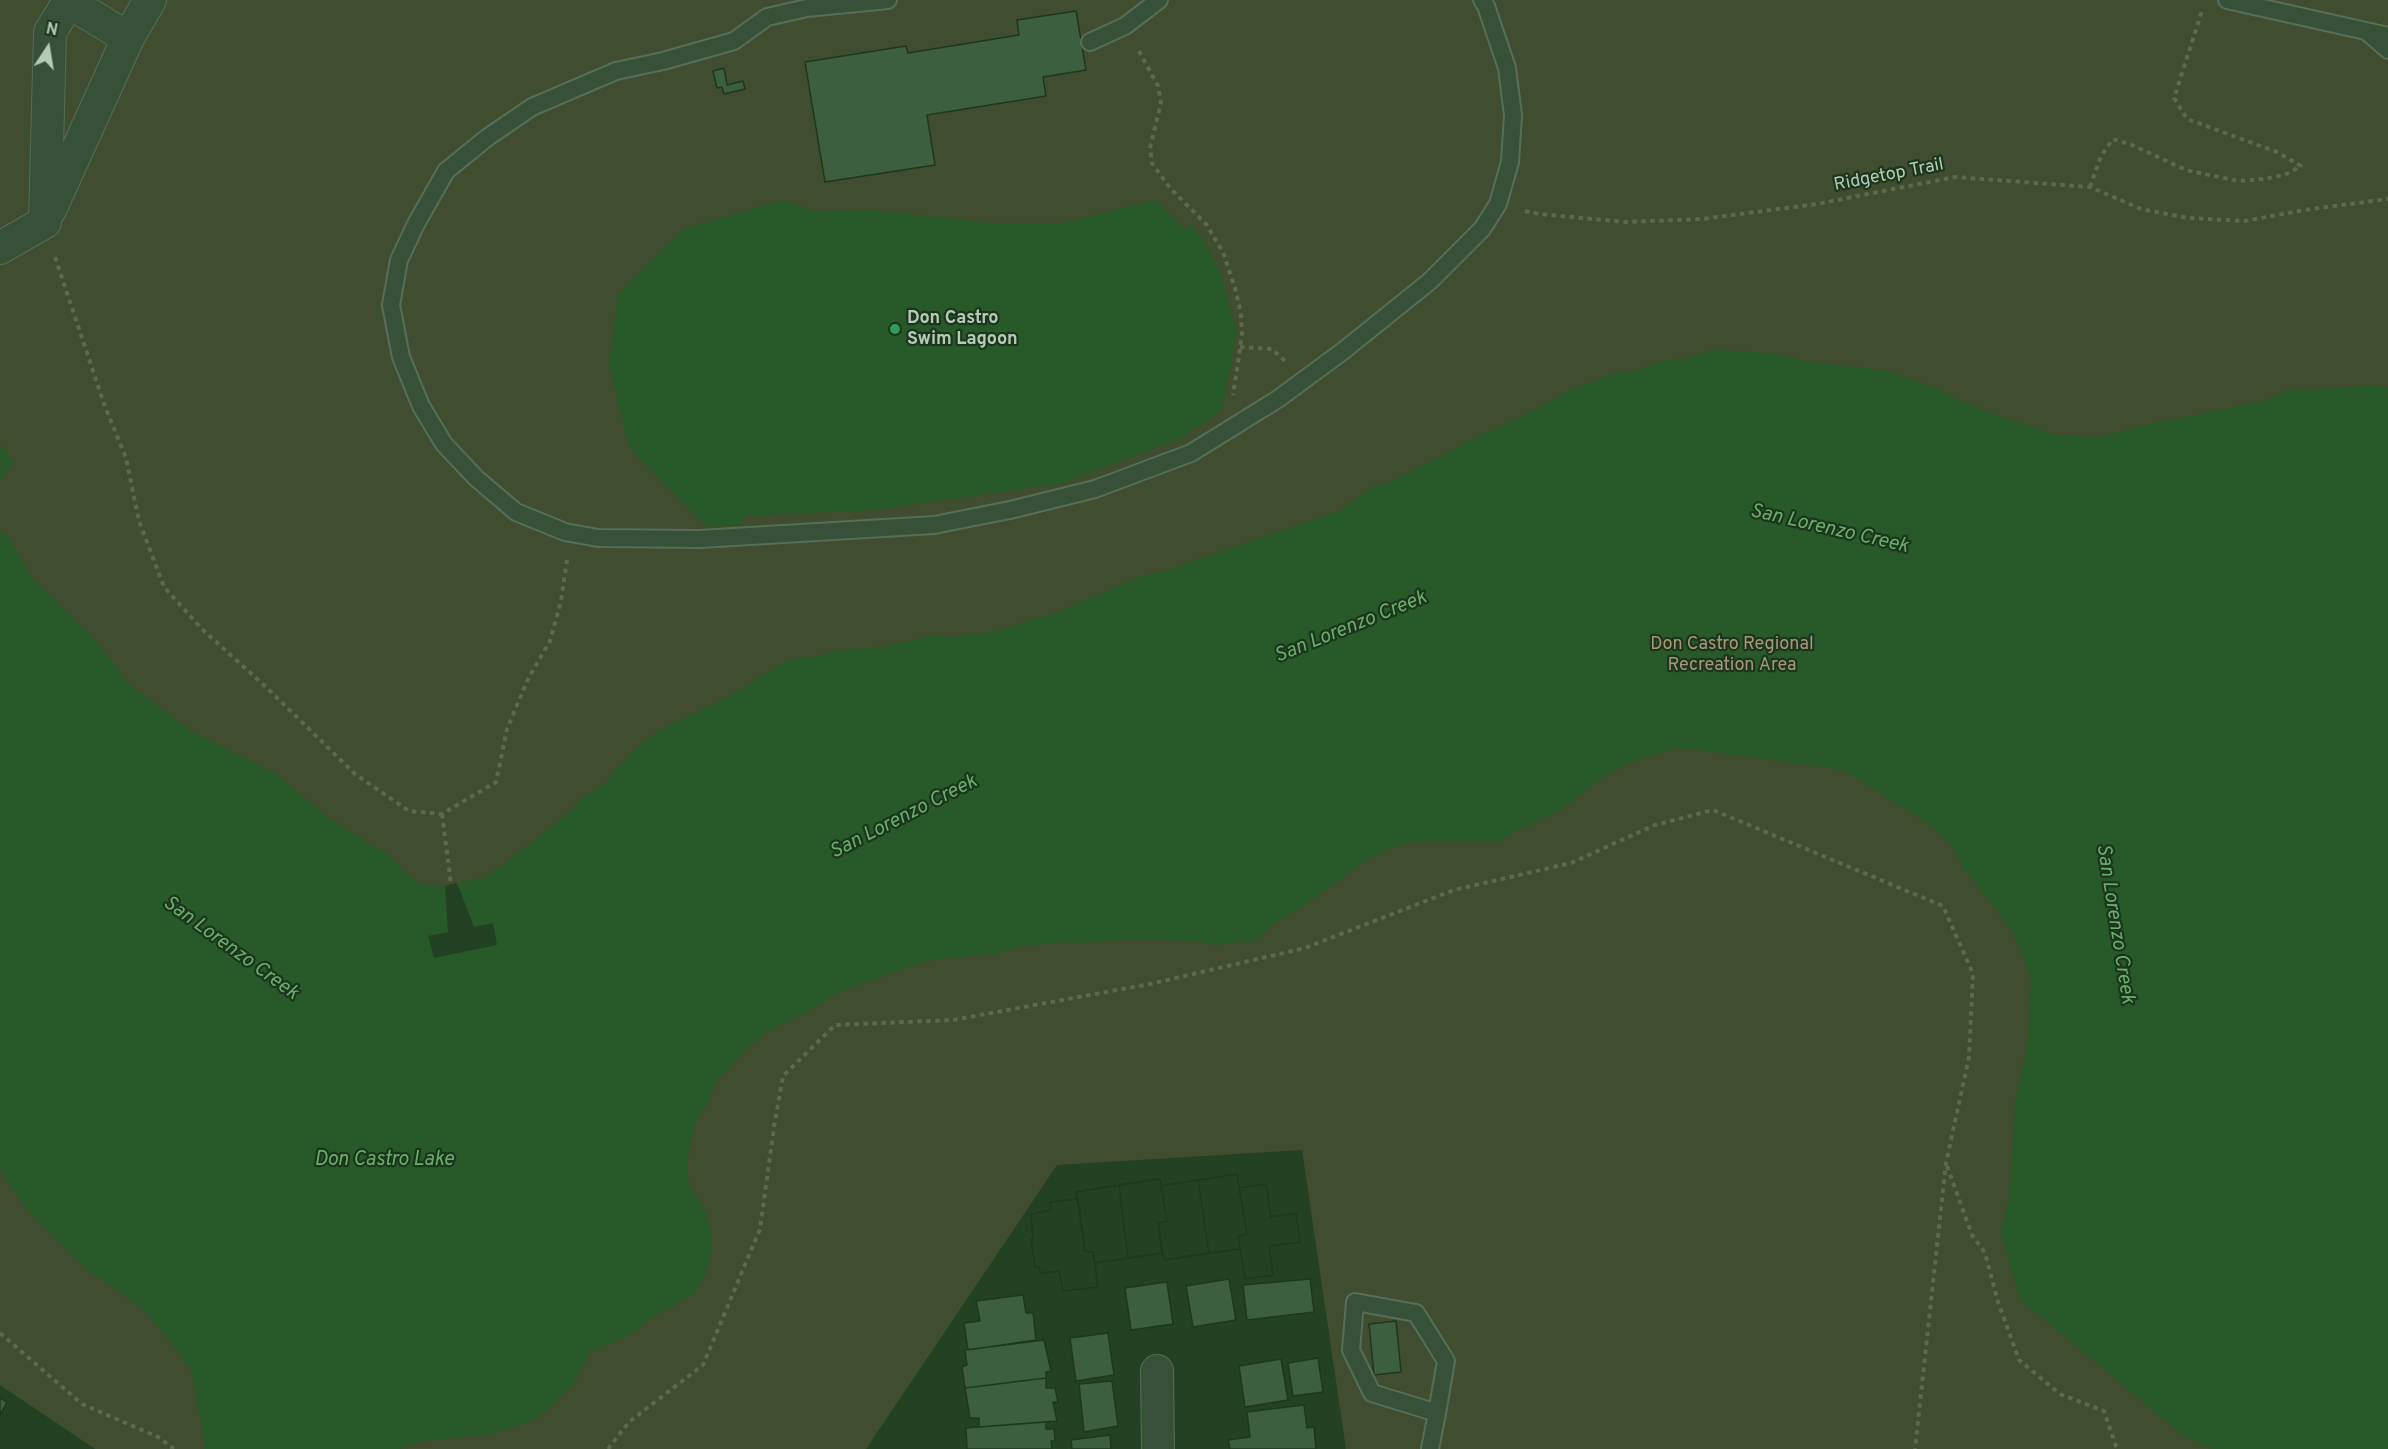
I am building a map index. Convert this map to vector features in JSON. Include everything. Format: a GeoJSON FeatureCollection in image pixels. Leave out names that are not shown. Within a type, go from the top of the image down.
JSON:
{"type":"FeatureCollection","features":[{"type":"Feature","properties":{"kind":"street"},"geometry":{"type":"LineString","coordinates":[[0,248],[45,222],[128,38],[150,0]]}},
{"type":"Feature","properties":{"kind":"street"},"geometry":{"type":"LineString","coordinates":[[45,222],[50,32],[70,1],[128,38]]}},
{"type":"Feature","properties":{"kind":"street"},"geometry":{"type":"LineString","coordinates":[[1157,1371],[1158,1449]]}},
{"type":"Feature","properties":{"kind":"lane"},"geometry":{"type":"LineString","coordinates":[[888,0],[807,8],[767,18],[734,41],[663,61],[616,71],[532,107],[488,137],[446,171],[399,260],[391,305],[401,357],[421,406],[444,444],[476,478],[516,512],[565,532],[598,538],[700,539],[934,525],[1010,510],[1095,489],[1191,453],[1299,384],[1430,281],[1482,230],[1498,204],[1510,162],[1513,115],[1507,68],[1482,0]]}},
{"type":"Feature","properties":{"kind":"lane"},"geometry":{"type":"LineString","coordinates":[[1090,42],[1125,26],[1159,0]]}},
{"type":"Feature","properties":{"kind":"lane"},"geometry":{"type":"LineString","coordinates":[[2227,0],[2388,36]]}},
{"type":"Feature","properties":{"kind":"lane"},"geometry":{"type":"LineString","coordinates":[[2366,32],[2388,50]]}},
{"type":"Feature","properties":{"kind":"lane"},"geometry":{"type":"LineString","coordinates":[[1430,1449],[1437,1413],[1446,1361],[1416,1313],[1355,1302],[1351,1350],[1371,1393],[1437,1413]]}},
{"type":"Feature","properties":{"kind":"path"},"geometry":{"type":"LineString","coordinates":[[2090,187],[2101,156],[2113,139],[2132,145],[2186,170],[2238,181],[2285,175],[2301,166],[2277,152],[2187,119],[2174,98],[2206,0]]}},
{"type":"Feature","properties":{"kind":"path"},"geometry":{"type":"LineString","coordinates":[[1125,26],[1158,86],[1161,103],[1150,148],[1152,163],[1170,188],[1206,224],[1223,252],[1241,313],[1240,347],[1232,397]]}},
{"type":"Feature","properties":{"kind":"path","name":"Ridgetop Trail"},"geometry":{"type":"LineString","coordinates":[[1498,204],[1539,214],[1625,222],[1702,219],[1817,204],[1955,177],[2090,187],[2141,209],[2188,218],[2245,222],[2304,210],[2388,199]]}},
{"type":"Feature","properties":{"kind":"path"},"geometry":{"type":"LineString","coordinates":[[45,222],[81,340],[126,458],[139,521],[164,586],[202,629],[267,688],[355,774],[409,811],[442,814],[496,782],[507,729],[528,679],[549,641],[561,601],[567,557],[565,532]]}},
{"type":"Feature","properties":{"kind":"path"},"geometry":{"type":"LineString","coordinates":[[1240,347],[1272,349],[1283,357],[1299,384]]}},
{"type":"Feature","properties":{"kind":"path"},"geometry":{"type":"LineString","coordinates":[[608,1449],[629,1422],[704,1365],[760,1229],[783,1076],[834,1025],[953,1020],[1150,984],[1305,948],[1454,890],[1570,863],[1655,825],[1713,810],[1943,906],[1973,974],[1969,1057],[1946,1163],[1915,1449]]}},
{"type":"Feature","properties":{"kind":"path"},"geometry":{"type":"LineString","coordinates":[[442,814],[451,884]]}},
{"type":"Feature","properties":{"kind":"path"},"geometry":{"type":"LineString","coordinates":[[1946,1163],[1972,1235],[1985,1253],[1998,1302],[2019,1360],[2060,1394],[2104,1412],[2119,1449]]}},
{"type":"Feature","properties":{"kind":"path"},"geometry":{"type":"LineString","coordinates":[[0,1333],[82,1404],[158,1437],[174,1449]]}},
{"type":"Feature","properties":{"kind":"green space","name":"Don Castro Regional Recreation Area"},"geometry":{"type":"Polygon","coordinates":[[[0,0],[2388,0],[2388,1449],[1346,1449],[1302,1150],[1057,1165],[866,1449],[95,1449],[0,1385],[0,0]]]}},
{"type":"Feature","properties":{"kind":"water","name":"Don Castro Swim Lagoon"},"geometry":{"type":"Polygon","coordinates":[[[783,200],[816,211],[873,210],[992,223],[1063,223],[1155,200],[1185,229],[1193,225],[1207,245],[1219,270],[1237,331],[1222,410],[1181,438],[1063,483],[874,510],[746,516],[740,525],[707,527],[629,447],[609,365],[618,295],[684,229],[783,200]]]}},
{"type":"Feature","properties":{"kind":"water","name":"Don Castro Lake"},"geometry":{"type":"Polygon","coordinates":[[[1709,350],[1772,353],[1817,363],[1883,370],[1939,389],[1958,400],[1997,415],[2057,435],[2099,437],[2145,425],[2263,401],[2287,391],[2377,385],[2388,388],[2388,1449],[2212,1449],[2182,1435],[2019,1298],[2001,1233],[2010,1192],[2015,1102],[2028,1040],[2031,977],[2012,930],[1962,866],[1952,846],[1935,828],[1844,770],[1699,750],[1678,748],[1628,763],[1600,779],[1558,812],[1498,842],[1413,842],[1390,848],[1366,860],[1298,910],[1279,920],[1257,940],[1216,945],[1196,941],[1132,939],[1085,943],[1064,942],[1021,946],[998,953],[933,960],[910,966],[837,993],[812,1009],[768,1031],[747,1048],[715,1084],[707,1104],[695,1123],[687,1163],[689,1185],[705,1210],[711,1233],[711,1250],[707,1270],[695,1293],[654,1316],[633,1333],[590,1352],[573,1385],[542,1415],[518,1426],[490,1434],[424,1441],[399,1449],[206,1449],[191,1369],[144,1309],[88,1270],[28,1210],[8,1183],[0,1167],[0,530],[12,544],[36,583],[92,636],[130,685],[193,732],[276,774],[327,817],[387,854],[404,872],[419,883],[440,887],[488,876],[570,812],[583,797],[604,784],[636,748],[658,731],[729,696],[790,659],[812,657],[835,651],[882,647],[930,636],[951,637],[1003,630],[1026,621],[1052,615],[1138,577],[1162,572],[1341,510],[1371,488],[1390,482],[1437,459],[1573,389],[1616,373],[1637,371],[1661,361],[1686,359],[1709,350]]]}},
{"type":"Feature","properties":{"kind":"water"},"geometry":{"type":"Polygon","coordinates":[[[0,444],[14,461],[0,481],[0,444]]]}},
{"type":"Feature","properties":{"kind":"pier"},"geometry":{"type":"Polygon","coordinates":[[[457,883],[474,927],[493,923],[497,945],[434,958],[428,936],[448,932],[445,886],[457,883]]]}},
{"type":"Feature","properties":{"kind":"building"},"geometry":{"type":"Polygon","coordinates":[[[1076,11],[1086,70],[1043,77],[1046,96],[927,115],[935,165],[825,182],[805,62],[906,46],[908,53],[1019,35],[1017,20],[1076,11]]]}},
{"type":"Feature","properties":{"kind":"building"},"geometry":{"type":"Polygon","coordinates":[[[724,68],[727,85],[743,81],[745,89],[724,94],[722,87],[717,88],[713,71],[724,68]]]}},
{"type":"Feature","properties":{"kind":"building"},"geometry":{"type":"Polygon","coordinates":[[[1237,1174],[1239,1188],[1266,1184],[1271,1217],[1296,1213],[1300,1242],[1269,1246],[1273,1275],[1245,1279],[1240,1249],[1164,1260],[1162,1253],[1095,1263],[1098,1287],[1063,1291],[1059,1271],[1040,1273],[1039,1267],[1035,1267],[1031,1239],[1033,1239],[1031,1214],[1051,1210],[1050,1202],[1078,1199],[1076,1192],[1160,1179],[1161,1186],[1237,1174]]]}},
{"type":"Feature","properties":{"kind":"building"},"geometry":{"type":"Polygon","coordinates":[[[1237,1174],[1247,1234],[1238,1236],[1240,1249],[1209,1253],[1198,1180],[1237,1174]]]}},
{"type":"Feature","properties":{"kind":"building"},"geometry":{"type":"Polygon","coordinates":[[[1160,1179],[1167,1221],[1158,1223],[1162,1253],[1128,1258],[1119,1185],[1160,1179]]]}},
{"type":"Feature","properties":{"kind":"building"},"geometry":{"type":"Polygon","coordinates":[[[1198,1180],[1209,1253],[1164,1260],[1158,1223],[1167,1221],[1161,1186],[1198,1180]]]}},
{"type":"Feature","properties":{"kind":"building"},"geometry":{"type":"Polygon","coordinates":[[[1266,1184],[1271,1217],[1296,1213],[1300,1242],[1269,1246],[1273,1275],[1245,1279],[1238,1236],[1247,1234],[1239,1188],[1266,1184]]]}},
{"type":"Feature","properties":{"kind":"building"},"geometry":{"type":"Polygon","coordinates":[[[1119,1185],[1128,1258],[1095,1263],[1093,1252],[1085,1251],[1076,1192],[1119,1185]]]}},
{"type":"Feature","properties":{"kind":"building"},"geometry":{"type":"Polygon","coordinates":[[[1078,1199],[1085,1251],[1093,1252],[1098,1287],[1063,1291],[1059,1271],[1040,1273],[1039,1267],[1035,1267],[1031,1239],[1033,1239],[1031,1214],[1051,1210],[1050,1202],[1078,1199]]]}},
{"type":"Feature","properties":{"kind":"building"},"geometry":{"type":"Polygon","coordinates":[[[1229,1279],[1236,1320],[1193,1327],[1186,1286],[1229,1279]]]}},
{"type":"Feature","properties":{"kind":"building"},"geometry":{"type":"Polygon","coordinates":[[[1310,1279],[1314,1312],[1247,1320],[1243,1285],[1310,1279]]]}},
{"type":"Feature","properties":{"kind":"building"},"geometry":{"type":"Polygon","coordinates":[[[1167,1282],[1173,1324],[1131,1330],[1125,1288],[1167,1282]]]}},
{"type":"Feature","properties":{"kind":"building"},"geometry":{"type":"Polygon","coordinates":[[[1023,1295],[1026,1313],[1033,1313],[1036,1340],[968,1350],[964,1323],[980,1321],[976,1301],[1023,1295]]]}},
{"type":"Feature","properties":{"kind":"building"},"geometry":{"type":"Polygon","coordinates":[[[1396,1321],[1401,1372],[1374,1375],[1369,1324],[1396,1321]]]}},
{"type":"Feature","properties":{"kind":"building"},"geometry":{"type":"Polygon","coordinates":[[[1108,1333],[1114,1375],[1076,1381],[1070,1338],[1108,1333]]]}},
{"type":"Feature","properties":{"kind":"building"},"geometry":{"type":"Polygon","coordinates":[[[1044,1340],[1051,1371],[1046,1372],[1046,1378],[965,1388],[962,1367],[967,1365],[965,1350],[1044,1340]]]}},
{"type":"Feature","properties":{"kind":"building"},"geometry":{"type":"Polygon","coordinates":[[[1318,1358],[1323,1392],[1293,1396],[1288,1363],[1318,1358]]]}},
{"type":"Feature","properties":{"kind":"building"},"geometry":{"type":"Polygon","coordinates":[[[1281,1359],[1288,1400],[1245,1407],[1239,1366],[1281,1359]]]}},
{"type":"Feature","properties":{"kind":"building"},"geometry":{"type":"Polygon","coordinates":[[[1046,1378],[1046,1388],[1055,1388],[1058,1402],[1053,1402],[1057,1421],[979,1427],[979,1418],[970,1418],[965,1388],[1046,1378]]]}},
{"type":"Feature","properties":{"kind":"building"},"geometry":{"type":"Polygon","coordinates":[[[1112,1381],[1118,1426],[1084,1432],[1079,1384],[1112,1381]]]}},
{"type":"Feature","properties":{"kind":"building"},"geometry":{"type":"Polygon","coordinates":[[[0,1398],[7,1402],[0,1415],[0,1398]]]}},
{"type":"Feature","properties":{"kind":"building"},"geometry":{"type":"Polygon","coordinates":[[[1304,1405],[1307,1428],[1314,1427],[1316,1449],[1230,1449],[1228,1440],[1250,1437],[1247,1412],[1304,1405]]]}},
{"type":"Feature","properties":{"kind":"building"},"geometry":{"type":"Polygon","coordinates":[[[1046,1422],[1046,1429],[1054,1429],[1055,1441],[1051,1441],[1052,1449],[967,1449],[966,1428],[1046,1422]]]}},
{"type":"Feature","properties":{"kind":"building"},"geometry":{"type":"Polygon","coordinates":[[[1110,1435],[1111,1449],[1072,1449],[1071,1440],[1110,1435]]]}},
{"type":"Feature","properties":{"kind":"place","name":"Don Castro Swim Lagoon"},"geometry":{"type":"Point","coordinates":[895,329]}},
{"type":"Feature","properties":{"kind":"water label","name":"San Lorenzo Creek"},"geometry":{"type":"Point","coordinates":[1829,530]}},
{"type":"Feature","properties":{"kind":"water label","name":"San Lorenzo Creek"},"geometry":{"type":"Point","coordinates":[1351,628]}},
{"type":"Feature","properties":{"kind":"water label","name":"San Lorenzo Creek"},"geometry":{"type":"Point","coordinates":[904,818]}},
{"type":"Feature","properties":{"kind":"water label","name":"San Lorenzo Creek"},"geometry":{"type":"Point","coordinates":[2114,924]}},
{"type":"Feature","properties":{"kind":"water label","name":"San Lorenzo Creek"},"geometry":{"type":"Point","coordinates":[230,949]}}]}
